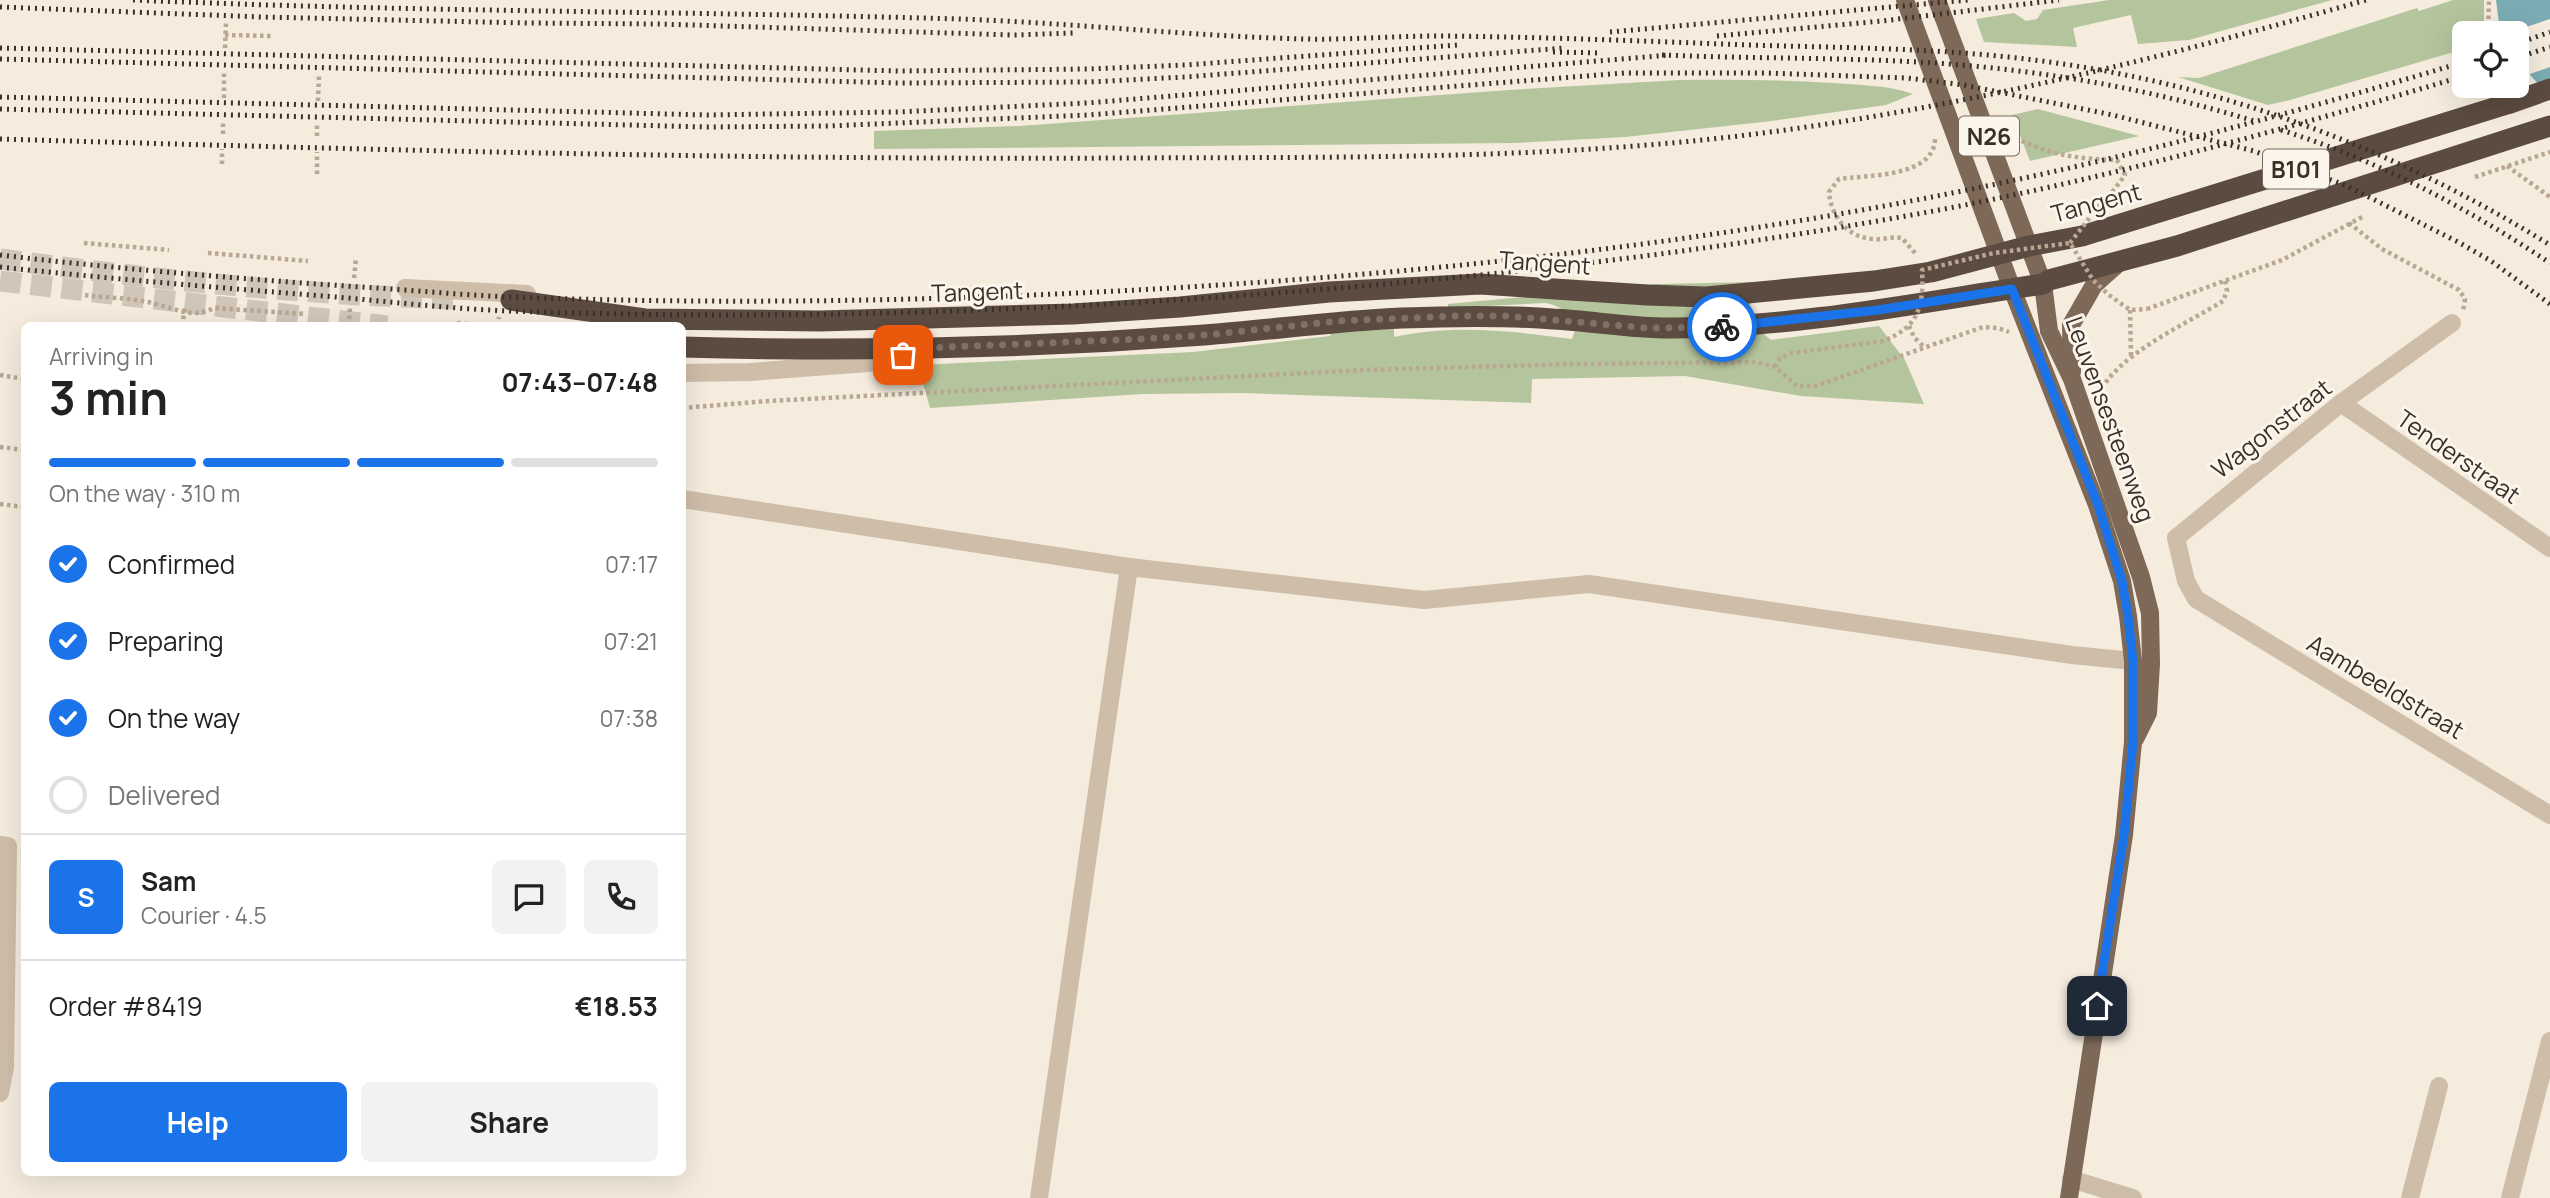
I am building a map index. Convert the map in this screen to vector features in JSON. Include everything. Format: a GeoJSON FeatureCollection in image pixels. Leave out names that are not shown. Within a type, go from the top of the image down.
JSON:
{"type":"FeatureCollection","features":[{"type":"Feature","properties":{"kind":"highway","name":"Tangent"},"geometry":{"type":"LineString","coordinates":[[505,309],[584,310],[645,319],[819,321],[980,317],[1180,307],[1329,292],[1480,284],[1647,295],[1706,296],[1874,281],[1931,272],[2029,246],[2082,236],[2550,89]]}},
{"type":"Feature","properties":{"kind":"highway","name":"B101"},"geometry":{"type":"LineString","coordinates":[[686,346],[770,349],[925,348],[1140,339],[1338,321],[1456,316],[1507,316],[1648,328],[1712,327],[1878,310],[2043,284],[2123,259],[2177,246],[2543,129]]}},
{"type":"Feature","properties":{"kind":"main road","name":"Leuvensesteenweg"},"geometry":{"type":"LineString","coordinates":[[1905,0],[2012,289],[2098,505],[2122,581],[2133,661],[2133,742],[2124,835],[2069,1198]]}},
{"type":"Feature","properties":{"kind":"main road","name":"Leuvensesteenweg"},"geometry":{"type":"LineString","coordinates":[[1937,0],[2043,284],[2049,331],[2072,379],[2141,578],[2150,613],[2151,664],[2148,713],[2133,742]]}},
{"type":"Feature","properties":{"kind":"main road"},"geometry":{"type":"LineString","coordinates":[[2072,379],[2071,325],[2094,285],[2123,259]]}},
{"type":"Feature","properties":{"kind":"street"},"geometry":{"type":"LineString","coordinates":[[405,288],[522,293],[584,310]]}},
{"type":"Feature","properties":{"kind":"street","name":"Wagonstraat"},"geometry":{"type":"LineString","coordinates":[[2196,599],[2186,581],[2176,538],[2208,509],[2341,403],[2452,323]]}},
{"type":"Feature","properties":{"kind":"street"},"geometry":{"type":"LineString","coordinates":[[686,373],[750,372],[881,362],[925,348]]}},
{"type":"Feature","properties":{"kind":"street","name":"Tenderstraat"},"geometry":{"type":"LineString","coordinates":[[2341,403],[2550,548]]}},
{"type":"Feature","properties":{"kind":"street"},"geometry":{"type":"LineString","coordinates":[[686,500],[1129,567],[1424,600],[1589,584],[2058,653],[2133,661]]}},
{"type":"Feature","properties":{"kind":"street"},"geometry":{"type":"LineString","coordinates":[[1039,1198],[1129,567]]}},
{"type":"Feature","properties":{"kind":"street","name":"Aambeeldstraat"},"geometry":{"type":"LineString","coordinates":[[2196,599],[2550,815]]}},
{"type":"Feature","properties":{"kind":"street"},"geometry":{"type":"LineString","coordinates":[[0,845],[8,846],[5,1067],[0,1093]]}},
{"type":"Feature","properties":{"kind":"street"},"geometry":{"type":"LineString","coordinates":[[2510,1198],[2550,1041]]}},
{"type":"Feature","properties":{"kind":"street"},"geometry":{"type":"LineString","coordinates":[[2410,1198],[2439,1086]]}},
{"type":"Feature","properties":{"kind":"street"},"geometry":{"type":"LineString","coordinates":[[2071,1179],[2133,1198]]}},
{"type":"Feature","properties":{"kind":"path"},"geometry":{"type":"LineString","coordinates":[[2488,0],[2488,21]]}},
{"type":"Feature","properties":{"kind":"path"},"geometry":{"type":"LineString","coordinates":[[225,48],[226,23]]}},
{"type":"Feature","properties":{"kind":"path"},"geometry":{"type":"LineString","coordinates":[[225,36],[272,36]]}},
{"type":"Feature","properties":{"kind":"path"},"geometry":{"type":"LineString","coordinates":[[224,72],[224,98]]}},
{"type":"Feature","properties":{"kind":"path"},"geometry":{"type":"LineString","coordinates":[[318,101],[319,74]]}},
{"type":"Feature","properties":{"kind":"path"},"geometry":{"type":"LineString","coordinates":[[1775,367],[1780,358],[1791,353],[1883,341],[1909,324],[1922,307],[1922,270],[1994,253],[2070,243],[2125,175],[2117,159],[2079,159],[2041,151],[2012,136],[2002,112]]}},
{"type":"Feature","properties":{"kind":"path"},"geometry":{"type":"LineString","coordinates":[[223,122],[223,134]]}},
{"type":"Feature","properties":{"kind":"path"},"geometry":{"type":"LineString","coordinates":[[317,124],[317,136]]}},
{"type":"Feature","properties":{"kind":"path"},"geometry":{"type":"LineString","coordinates":[[1906,242],[1896,237],[1873,239],[1854,234],[1833,212],[1829,192],[1839,179],[1878,176],[1918,164],[1933,148],[1933,131]]}},
{"type":"Feature","properties":{"kind":"path"},"geometry":{"type":"LineString","coordinates":[[222,149],[222,164]]}},
{"type":"Feature","properties":{"kind":"path"},"geometry":{"type":"LineString","coordinates":[[317,152],[317,174]]}},
{"type":"Feature","properties":{"kind":"path"},"geometry":{"type":"LineString","coordinates":[[2475,177],[2550,152]]}},
{"type":"Feature","properties":{"kind":"path"},"geometry":{"type":"LineString","coordinates":[[2507,166],[2550,197]]}},
{"type":"Feature","properties":{"kind":"path"},"geometry":{"type":"LineString","coordinates":[[2070,243],[2093,280],[2130,310],[2147,309],[2282,260],[2364,216]]}},
{"type":"Feature","properties":{"kind":"path"},"geometry":{"type":"LineString","coordinates":[[2349,223],[2382,249],[2459,290],[2466,305],[2452,323]]}},
{"type":"Feature","properties":{"kind":"path"},"geometry":{"type":"LineString","coordinates":[[84,243],[170,250]]}},
{"type":"Feature","properties":{"kind":"path"},"geometry":{"type":"LineString","coordinates":[[208,253],[308,261]]}},
{"type":"Feature","properties":{"kind":"path"},"geometry":{"type":"LineString","coordinates":[[354,278],[356,258]]}},
{"type":"Feature","properties":{"kind":"path"},"geometry":{"type":"LineString","coordinates":[[2102,405],[2098,393],[2116,370],[2132,356],[2223,301],[2227,291],[2225,280]]}},
{"type":"Feature","properties":{"kind":"path"},"geometry":{"type":"LineString","coordinates":[[85,295],[204,313],[214,308],[306,314]]}},
{"type":"Feature","properties":{"kind":"path"},"geometry":{"type":"LineString","coordinates":[[349,322],[350,305]]}},
{"type":"Feature","properties":{"kind":"path"},"geometry":{"type":"LineString","coordinates":[[500,322],[505,309]]}},
{"type":"Feature","properties":{"kind":"path"},"geometry":{"type":"LineString","coordinates":[[182,322],[184,310]]}},
{"type":"Feature","properties":{"kind":"path"},"geometry":{"type":"LineString","coordinates":[[2130,310],[2132,356]]}},
{"type":"Feature","properties":{"kind":"path"},"geometry":{"type":"LineString","coordinates":[[1909,324],[1914,337],[1925,348]]}},
{"type":"Feature","properties":{"kind":"path"},"geometry":{"type":"LineString","coordinates":[[686,408],[768,401],[1364,370],[1735,361],[1756,362],[1775,367],[1794,384],[1816,386],[1983,327],[1998,328],[2016,338]]}},
{"type":"Feature","properties":{"kind":"path"},"geometry":{"type":"LineString","coordinates":[[0,375],[21,378]]}},
{"type":"Feature","properties":{"kind":"path"},"geometry":{"type":"LineString","coordinates":[[0,447],[21,450]]}},
{"type":"Feature","properties":{"kind":"path"},"geometry":{"type":"LineString","coordinates":[[0,504],[21,507]]}},
{"type":"Feature","properties":{"kind":"green space"},"geometry":{"type":"Polygon","coordinates":[[[2109,0],[2332,0],[2189,40],[2138,44],[2131,15],[2073,28],[2077,47],[1984,42],[1976,19],[2014,13],[2026,21],[2037,19],[2043,10],[2109,0]]]}},
{"type":"Feature","properties":{"kind":"green space"},"geometry":{"type":"Polygon","coordinates":[[[2453,0],[2484,0],[2484,21],[2452,21],[2452,53],[2290,100],[2268,105],[2178,77],[2199,78],[2417,8],[2419,11],[2453,0]]]}},
{"type":"Feature","properties":{"kind":"green space"},"geometry":{"type":"Polygon","coordinates":[[[1680,80],[1833,83],[1884,87],[1913,94],[1886,105],[1763,122],[1625,137],[1515,143],[874,149],[874,131],[1020,126],[1680,80]]]}},
{"type":"Feature","properties":{"kind":"green space"},"geometry":{"type":"Polygon","coordinates":[[[2038,109],[2139,136],[2030,161],[2012,115],[2038,109]]]}},
{"type":"Feature","properties":{"kind":"green space"},"geometry":{"type":"Polygon","coordinates":[[[1755,282],[1750,298],[1752,314],[1759,328],[1771,340],[1879,326],[1905,360],[1924,404],[1801,396],[1685,376],[1532,379],[1531,403],[1242,393],[1143,394],[930,408],[918,365],[1193,352],[1330,336],[1331,333],[1398,320],[1394,337],[1460,330],[1505,331],[1572,339],[1575,330],[1564,311],[1545,303],[1448,308],[1448,304],[1555,294],[1611,285],[1755,282]]]}},
{"type":"Feature","properties":{"kind":"water"},"geometry":{"type":"Polygon","coordinates":[[[2496,0],[2550,0],[2550,97],[2529,72],[2529,21],[2499,21],[2496,0]]]}},
{"type":"Feature","properties":{"kind":"pier"},"geometry":{"type":"Polygon","coordinates":[[[2550,19],[2550,67],[2529,74],[2529,26],[2550,19]]]}},
{"type":"Feature","properties":{"kind":"tunnel"},"geometry":{"type":"LineString","coordinates":[[0,259],[228,285],[457,299]]}},
{"type":"Feature","properties":{"kind":"tunnel"},"geometry":{"type":"LineString","coordinates":[[0,281],[353,322]]}},
{"type":"Feature","properties":{"kind":"railway"},"geometry":{"type":"LineString","coordinates":[[133,0],[339,7],[959,19],[1261,37],[1556,38],[1979,54],[2122,74],[2250,107],[2312,128],[2434,180],[2550,245]]}},
{"type":"Feature","properties":{"kind":"railway"},"geometry":{"type":"LineString","coordinates":[[1610,32],[1969,0]]}},
{"type":"Feature","properties":{"kind":"railway"},"geometry":{"type":"LineString","coordinates":[[1717,36],[1882,21],[2059,0]]}},
{"type":"Feature","properties":{"kind":"railway"},"geometry":{"type":"LineString","coordinates":[[0,139],[703,156],[984,158],[1359,157],[1592,149],[1747,135],[1982,96],[2213,42],[2366,0]]}},
{"type":"Feature","properties":{"kind":"railway"},"geometry":{"type":"LineString","coordinates":[[0,7],[262,17],[659,24],[1013,35],[1074,33]]}},
{"type":"Feature","properties":{"kind":"railway"},"geometry":{"type":"LineString","coordinates":[[2529,39],[2550,32]]}},
{"type":"Feature","properties":{"kind":"railway"},"geometry":{"type":"LineString","coordinates":[[0,48],[899,71],[1185,65],[1457,45]]}},
{"type":"Feature","properties":{"kind":"railway"},"geometry":{"type":"LineString","coordinates":[[2529,54],[2550,47]]}},
{"type":"Feature","properties":{"kind":"railway"},"geometry":{"type":"LineString","coordinates":[[0,59],[899,83],[1089,82],[1564,48]]}},
{"type":"Feature","properties":{"kind":"railway"},"geometry":{"type":"LineString","coordinates":[[1553,52],[1602,53]]}},
{"type":"Feature","properties":{"kind":"railway"},"geometry":{"type":"LineString","coordinates":[[1662,55],[1877,60],[2028,72],[2144,92],[2257,122]]}},
{"type":"Feature","properties":{"kind":"railway"},"geometry":{"type":"LineString","coordinates":[[0,97],[707,115],[898,112],[1087,103],[1670,55]]}},
{"type":"Feature","properties":{"kind":"railway"},"geometry":{"type":"LineString","coordinates":[[0,255],[271,281],[492,296],[603,300],[880,300],[1064,294],[1347,276],[1640,244],[1835,215],[1932,197],[2084,165],[2193,138],[2452,65]]}},
{"type":"Feature","properties":{"kind":"railway"},"geometry":{"type":"LineString","coordinates":[[0,109],[707,127],[827,126],[1088,115],[1624,73],[1766,73],[1907,78],[1964,85],[2113,115],[2254,151],[2347,186],[2460,243],[2491,261],[2550,304]]}},
{"type":"Feature","properties":{"kind":"railway"},"geometry":{"type":"LineString","coordinates":[[0,267],[445,307],[603,314],[788,315],[972,310],[1337,288],[1692,250],[1955,207],[2211,148],[2452,80]]}},
{"type":"Feature","properties":{"kind":"railway"},"geometry":{"type":"LineString","coordinates":[[2281,130],[2386,170],[2453,204],[2550,263]]}},
{"type":"Feature","properties":{"kind":"way so far"},"geometry":{"type":"LineString","coordinates":[[903,355],[925,348],[1140,339],[1338,321],[1456,316],[1559,319],[1648,328],[1722,327]]}},
{"type":"Feature","properties":{"kind":"route"},"geometry":{"type":"LineString","coordinates":[[1722,327],[1878,310],[2012,289],[2098,505],[2122,581],[2128,616],[2133,661],[2133,742],[2124,835],[2097,1006]]}}]}
